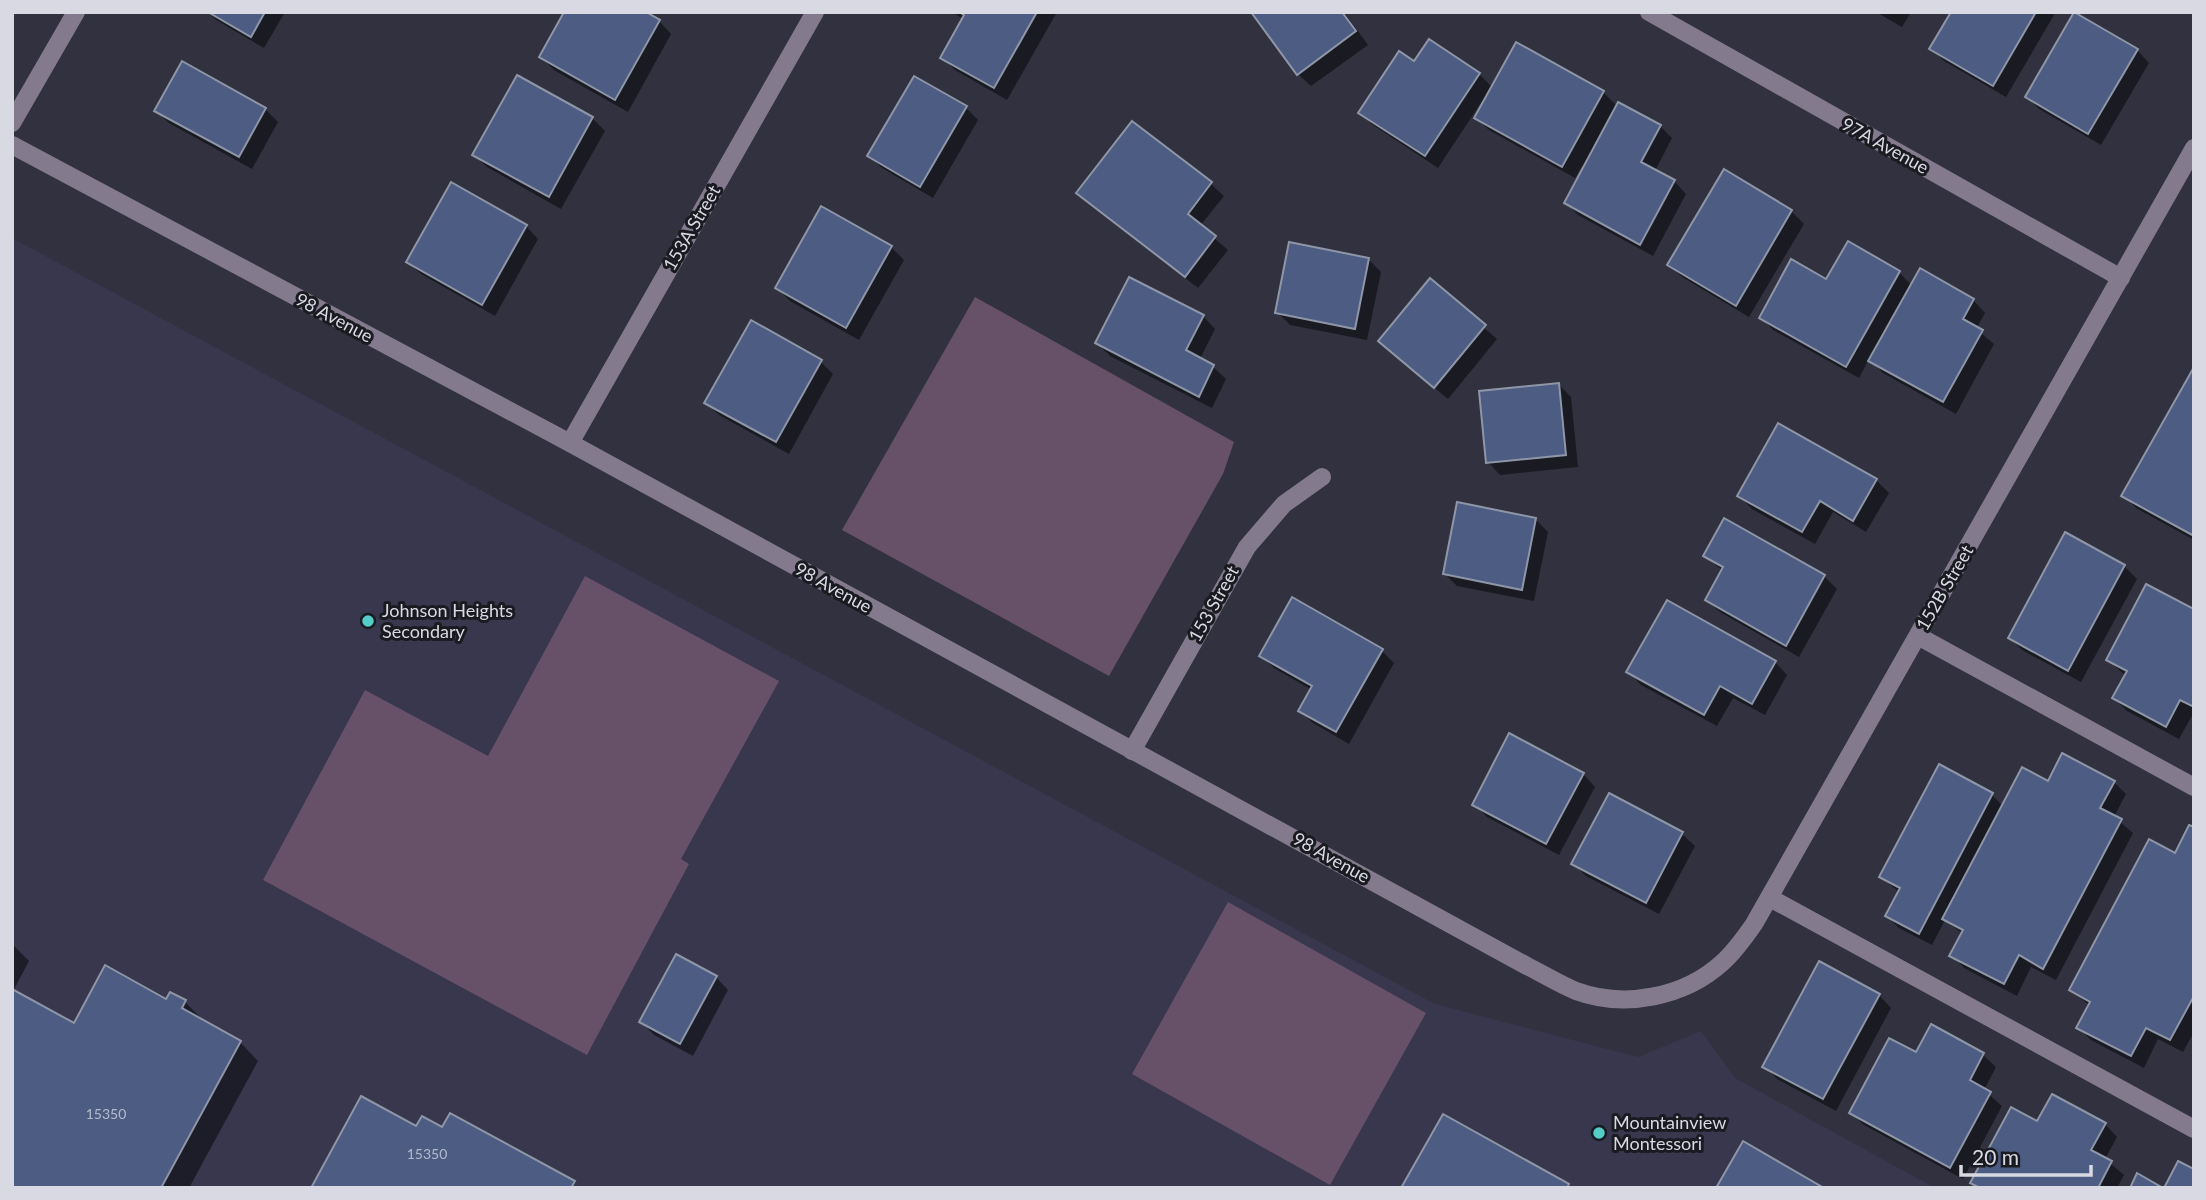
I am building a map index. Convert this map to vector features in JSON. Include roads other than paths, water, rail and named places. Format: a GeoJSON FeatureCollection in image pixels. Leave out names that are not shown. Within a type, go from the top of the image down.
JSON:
{"type":"FeatureCollection","features":[{"type":"Feature","properties":{"kind":"street"},"geometry":{"type":"LineString","coordinates":[[12,124],[76,12]]}},
{"type":"Feature","properties":{"kind":"street","name":"153A Street"},"geometry":{"type":"LineString","coordinates":[[570,443],[815,12]]}},
{"type":"Feature","properties":{"kind":"street","name":"97A Avenue"},"geometry":{"type":"LineString","coordinates":[[1649,12],[2121,278]]}},
{"type":"Feature","properties":{"kind":"street","name":"98 Avenue"},"geometry":{"type":"LineString","coordinates":[[12,145],[570,443],[1574,990],[1610,999],[1662,994]]}},
{"type":"Feature","properties":{"kind":"street","name":"152B Street"},"geometry":{"type":"LineString","coordinates":[[1662,994],[1694,983],[1722,963],[1745,936],[1770,898],[2194,148]]}},
{"type":"Feature","properties":{"kind":"street","name":"153 Street"},"geometry":{"type":"LineString","coordinates":[[1132,751],[1247,547],[1284,504],[1322,477]]}},
{"type":"Feature","properties":{"kind":"street"},"geometry":{"type":"LineString","coordinates":[[1918,636],[2194,787]]}},
{"type":"Feature","properties":{"kind":"street"},"geometry":{"type":"LineString","coordinates":[[1770,898],[2194,1129]]}},
{"type":"Feature","properties":{"kind":"place","name":"Johnson Heights Secondary"},"geometry":{"type":"Point","coordinates":[368,621]}},
{"type":"Feature","properties":{"kind":"place","name":"Mountainview Montessori"},"geometry":{"type":"Point","coordinates":[1599,1133]}}]}
